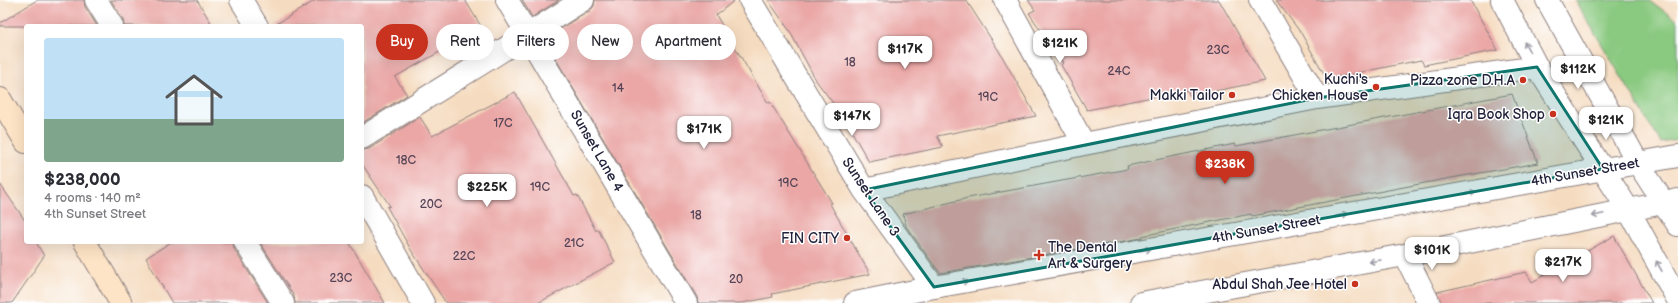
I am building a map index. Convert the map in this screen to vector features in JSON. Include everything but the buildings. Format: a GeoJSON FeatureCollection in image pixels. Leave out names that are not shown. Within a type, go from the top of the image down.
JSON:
{"type":"FeatureCollection","features":[{"type":"Feature","properties":{"kind":"main road"},"geometry":{"type":"LineString","coordinates":[[0,99],[24,139]]}},
{"type":"Feature","properties":{"kind":"main road"},"geometry":{"type":"LineString","coordinates":[[86,244],[122,303]]}},
{"type":"Feature","properties":{"kind":"street"},"geometry":{"type":"LineString","coordinates":[[96,0],[111,24]]}},
{"type":"Feature","properties":{"kind":"street"},"geometry":{"type":"LineString","coordinates":[[241,0],[257,24]]}},
{"type":"Feature","properties":{"kind":"street","name":"Sunset Lane 4"},"geometry":{"type":"LineString","coordinates":[[507,0],[522,24]]}},
{"type":"Feature","properties":{"kind":"street"},"geometry":{"type":"LineString","coordinates":[[544,24],[583,0]]}},
{"type":"Feature","properties":{"kind":"street","name":"Sunset Lane 3"},"geometry":{"type":"LineString","coordinates":[[750,0],[864,190],[934,288]]}},
{"type":"Feature","properties":{"kind":"street"},"geometry":{"type":"LineString","coordinates":[[1005,0],[1084,144]]}},
{"type":"Feature","properties":{"kind":"street"},"geometry":{"type":"LineString","coordinates":[[1260,0],[1317,98]]}},
{"type":"Feature","properties":{"kind":"street"},"geometry":{"type":"LineString","coordinates":[[1502,0],[1537,67],[1628,209],[1678,300]]}},
{"type":"Feature","properties":{"kind":"street"},"geometry":{"type":"LineString","coordinates":[[1546,0],[1638,163],[1670,201],[1678,225]]}},
{"type":"Feature","properties":{"kind":"street"},"geometry":{"type":"LineString","coordinates":[[364,137],[502,50]]}},
{"type":"Feature","properties":{"kind":"street","name":"Sunset Lane 4"},"geometry":{"type":"LineString","coordinates":[[543,60],[686,303]]}},
{"type":"Feature","properties":{"kind":"street"},"geometry":{"type":"LineString","coordinates":[[864,190],[1084,144],[1317,98],[1537,67]]}},
{"type":"Feature","properties":{"kind":"street","name":"4th Sunset Street"},"geometry":{"type":"LineString","coordinates":[[855,303],[1678,156]]}},
{"type":"Feature","properties":{"kind":"street"},"geometry":{"type":"LineString","coordinates":[[364,200],[423,303]]}},
{"type":"Feature","properties":{"kind":"street"},"geometry":{"type":"LineString","coordinates":[[1141,303],[1405,255],[1670,201]]}},
{"type":"Feature","properties":{"kind":"street"},"geometry":{"type":"LineString","coordinates":[[247,244],[283,303]]}},
{"type":"Feature","properties":{"kind":"street"},"geometry":{"type":"LineString","coordinates":[[1405,255],[1429,303]]}},
{"type":"Feature","properties":{"kind":"highlighted area"},"geometry":{"type":"Polygon","coordinates":[[[1537,67],[1603,169],[934,287],[864,190],[1317,98],[1537,67]]]}},
{"type":"Feature","properties":{"kind":"green space"},"geometry":{"type":"Polygon","coordinates":[[[1575,0],[1649,0],[1678,21],[1678,140],[1661,143],[1575,0]]]}},
{"type":"Feature","properties":{"kind":"place","name":"Pizza zone D.H.A"},"geometry":{"type":"Point","coordinates":[1523,80]}},
{"type":"Feature","properties":{"kind":"place","name":"Kuchi's Chicken House"},"geometry":{"type":"Point","coordinates":[1376,87]}},
{"type":"Feature","properties":{"kind":"place","name":"Makki Tailor"},"geometry":{"type":"Point","coordinates":[1232,95]}},
{"type":"Feature","properties":{"kind":"place","name":"Iqra Book Shop"},"geometry":{"type":"Point","coordinates":[1553,114]}},
{"type":"Feature","properties":{"kind":"place","name":"FIN CITY"},"geometry":{"type":"Point","coordinates":[847,238]}},
{"type":"Feature","properties":{"kind":"place","name":"The Dental Art & Surgery"},"geometry":{"type":"Point","coordinates":[1039,255]}},
{"type":"Feature","properties":{"kind":"place","name":"Abdul Shah Jee Hotel"},"geometry":{"type":"Point","coordinates":[1355,284]}}]}
